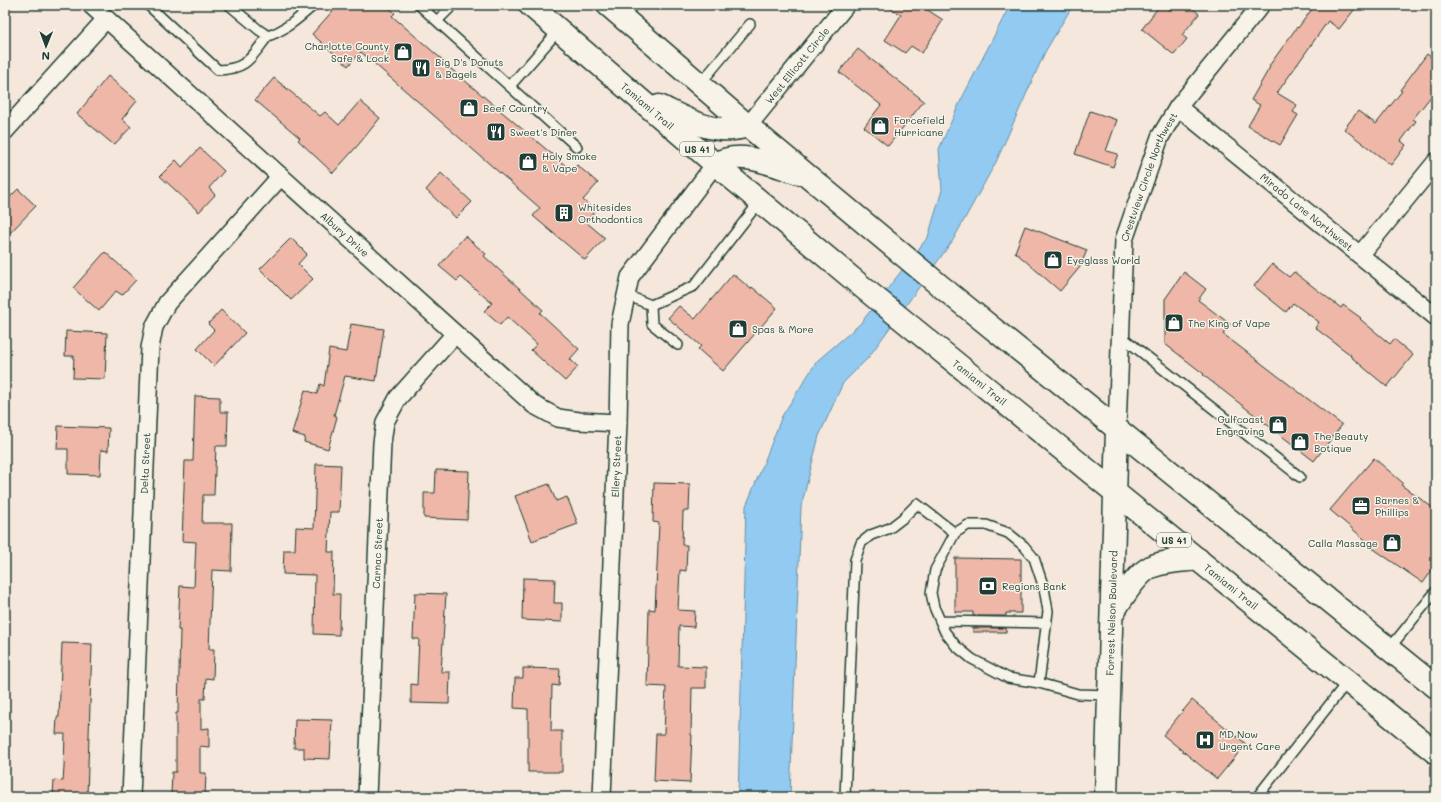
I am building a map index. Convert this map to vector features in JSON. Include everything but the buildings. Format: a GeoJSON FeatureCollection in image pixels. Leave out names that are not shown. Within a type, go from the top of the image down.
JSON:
{"type":"FeatureCollection","features":[{"type":"Feature","properties":{"kind":"main road","name":"Tamiami Trail"},"geometry":{"type":"LineString","coordinates":[[530,5],[715,164],[912,328],[1436,753]]}},
{"type":"Feature","properties":{"kind":"main road"},"geometry":{"type":"LineString","coordinates":[[622,10],[700,84],[748,126],[898,251],[1436,687]]}},
{"type":"Feature","properties":{"kind":"main road"},"geometry":{"type":"LineString","coordinates":[[636,96],[698,124],[717,129],[733,130],[748,126]]}},
{"type":"Feature","properties":{"kind":"main road"},"geometry":{"type":"LineString","coordinates":[[715,164],[723,159],[736,157],[751,159],[808,176]]}},
{"type":"Feature","properties":{"kind":"main road","name":"Forrest Nelson Boulevard"},"geometry":{"type":"LineString","coordinates":[[1106,797],[1117,429]]}},
{"type":"Feature","properties":{"kind":"main road"},"geometry":{"type":"LineString","coordinates":[[1112,614],[1134,582],[1149,568],[1169,562],[1198,559]]}},
{"type":"Feature","properties":{"kind":"main road"},"geometry":{"type":"LineString","coordinates":[[1406,729],[1436,747]]}},
{"type":"Feature","properties":{"kind":"street","name":"Albury Drive"},"geometry":{"type":"LineString","coordinates":[[91,5],[534,405],[558,418],[579,421],[618,423]]}},
{"type":"Feature","properties":{"kind":"street","name":"Crestview Circle Northwest"},"geometry":{"type":"LineString","coordinates":[[1117,429],[1124,240],[1160,137],[1178,107],[1261,5]]}},
{"type":"Feature","properties":{"kind":"street","name":"West Ellicott Circle"},"geometry":{"type":"LineString","coordinates":[[748,126],[838,8]]}},
{"type":"Feature","properties":{"kind":"street"},"geometry":{"type":"LineString","coordinates":[[5,131],[106,19]]}},
{"type":"Feature","properties":{"kind":"street","name":"Mirado Lane Northwest"},"geometry":{"type":"LineString","coordinates":[[1178,107],[1436,317]]}},
{"type":"Feature","properties":{"kind":"street"},"geometry":{"type":"LineString","coordinates":[[1360,255],[1436,162]]}},
{"type":"Feature","properties":{"kind":"street","name":"Ellery Street"},"geometry":{"type":"LineString","coordinates":[[602,797],[618,423],[620,324],[630,277],[715,164]]}},
{"type":"Feature","properties":{"kind":"street","name":"Delta Street"},"geometry":{"type":"LineString","coordinates":[[131,797],[150,356],[154,326],[167,303],[281,176]]}},
{"type":"Feature","properties":{"kind":"street","name":"Carnac Street"},"geometry":{"type":"LineString","coordinates":[[367,797],[382,442],[385,422],[398,398],[455,334]]}},
{"type":"Feature","properties":{"kind":"lane"},"geometry":{"type":"LineString","coordinates":[[148,5],[218,70],[230,70],[245,65],[268,36],[296,21],[314,5]]}},
{"type":"Feature","properties":{"kind":"lane"},"geometry":{"type":"LineString","coordinates":[[228,5],[268,36]]}},
{"type":"Feature","properties":{"kind":"lane"},"geometry":{"type":"LineString","coordinates":[[419,5],[577,147]]}},
{"type":"Feature","properties":{"kind":"lane"},"geometry":{"type":"LineString","coordinates":[[437,21],[453,5]]}},
{"type":"Feature","properties":{"kind":"lane"},"geometry":{"type":"LineString","coordinates":[[700,84],[750,24]]}},
{"type":"Feature","properties":{"kind":"lane"},"geometry":{"type":"LineString","coordinates":[[510,86],[559,30]]}},
{"type":"Feature","properties":{"kind":"lane"},"geometry":{"type":"LineString","coordinates":[[626,295],[651,305],[694,286],[760,202]]}},
{"type":"Feature","properties":{"kind":"lane"},"geometry":{"type":"LineString","coordinates":[[651,305],[652,324],[678,344]]}},
{"type":"Feature","properties":{"kind":"lane"},"geometry":{"type":"LineString","coordinates":[[1121,336],[1300,477]]}},
{"type":"Feature","properties":{"kind":"lane"},"geometry":{"type":"LineString","coordinates":[[845,797],[855,560],[862,543],[871,535],[890,528],[903,518],[916,504],[954,533]]}},
{"type":"Feature","properties":{"kind":"lane"},"geometry":{"type":"LineString","coordinates":[[1039,683],[1048,611],[1044,588],[1034,558],[1024,546],[1008,533],[986,525],[968,525],[954,533],[935,570],[930,593],[934,607],[945,632],[956,646],[972,659],[1008,678],[1039,683],[1055,689],[1078,694],[1110,694]]}},
{"type":"Feature","properties":{"kind":"lane"},"geometry":{"type":"LineString","coordinates":[[1389,649],[1436,591]]}},
{"type":"Feature","properties":{"kind":"lane"},"geometry":{"type":"LineString","coordinates":[[940,621],[1046,623]]}},
{"type":"Feature","properties":{"kind":"lane"},"geometry":{"type":"LineString","coordinates":[[1257,797],[1348,681]]}},
{"type":"Feature","properties":{"kind":"water"},"geometry":{"type":"Polygon","coordinates":[[[1010,5],[1073,5],[1045,52],[996,162],[953,240],[868,358],[843,383],[819,436],[801,507],[790,797],[738,797],[746,506],[782,416],[817,361],[860,324],[928,237],[942,190],[939,149],[959,104],[1010,5]]]}},
{"type":"Feature","properties":{"kind":"place","name":"Charlotte County Safe & Lock"},"geometry":{"type":"Point","coordinates":[403,52]}},
{"type":"Feature","properties":{"kind":"place","name":"Big D's Donuts & Bagels"},"geometry":{"type":"Point","coordinates":[421,68]}},
{"type":"Feature","properties":{"kind":"place","name":"Beef Country"},"geometry":{"type":"Point","coordinates":[469,108]}},
{"type":"Feature","properties":{"kind":"place","name":"Forcefield Hurricane"},"geometry":{"type":"Point","coordinates":[880,126]}},
{"type":"Feature","properties":{"kind":"place","name":"Sweet's Diner"},"geometry":{"type":"Point","coordinates":[496,132]}},
{"type":"Feature","properties":{"kind":"place","name":"Holy Smoke & Vape"},"geometry":{"type":"Point","coordinates":[528,162]}},
{"type":"Feature","properties":{"kind":"place","name":"Whitesides Orthodontics"},"geometry":{"type":"Point","coordinates":[564,213]}},
{"type":"Feature","properties":{"kind":"place","name":"Eyeglass World"},"geometry":{"type":"Point","coordinates":[1053,260]}},
{"type":"Feature","properties":{"kind":"place","name":"The King of Vape"},"geometry":{"type":"Point","coordinates":[1174,323]}},
{"type":"Feature","properties":{"kind":"place","name":"Spas & More"},"geometry":{"type":"Point","coordinates":[738,329]}},
{"type":"Feature","properties":{"kind":"place","name":"Gulfcoast Engraving"},"geometry":{"type":"Point","coordinates":[1278,425]}},
{"type":"Feature","properties":{"kind":"place","name":"The Beauty Botique"},"geometry":{"type":"Point","coordinates":[1300,442]}},
{"type":"Feature","properties":{"kind":"place","name":"Barnes & Phillips"},"geometry":{"type":"Point","coordinates":[1361,506]}},
{"type":"Feature","properties":{"kind":"place","name":"Calla Massage"},"geometry":{"type":"Point","coordinates":[1392,543]}},
{"type":"Feature","properties":{"kind":"place","name":"Regions Bank"},"geometry":{"type":"Point","coordinates":[988,586]}},
{"type":"Feature","properties":{"kind":"place","name":"MD Now Urgent Care"},"geometry":{"type":"Point","coordinates":[1205,740]}}]}
